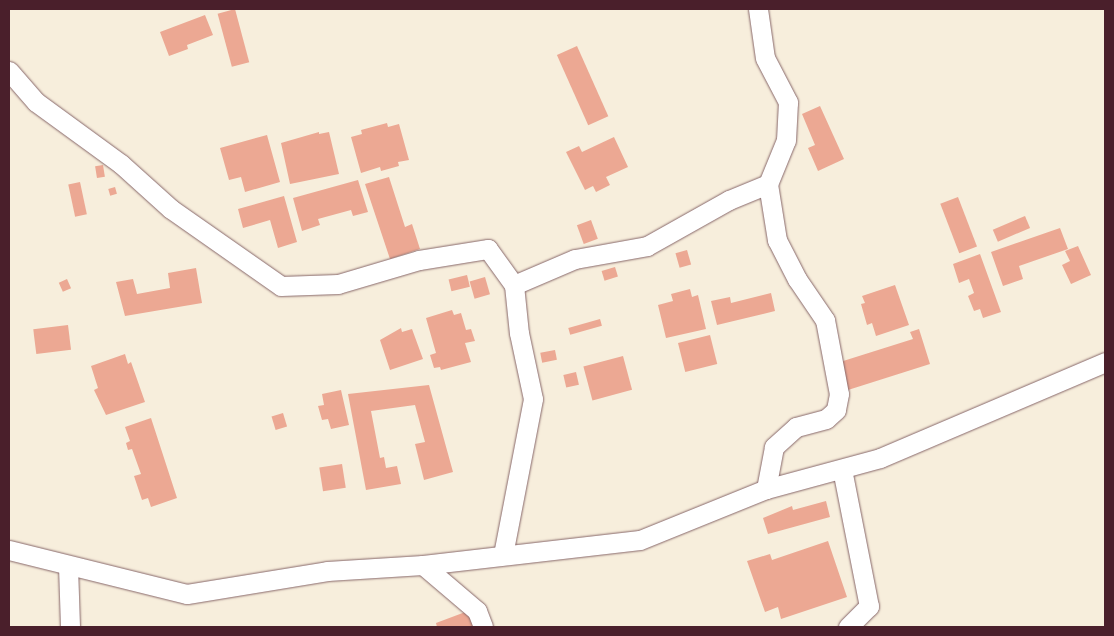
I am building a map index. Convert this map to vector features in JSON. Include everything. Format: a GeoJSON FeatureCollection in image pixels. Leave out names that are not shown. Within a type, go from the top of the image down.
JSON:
{"type":"FeatureCollection","features":[{"type":"Feature","properties":{"kind":"street"},"geometry":{"type":"LineString","coordinates":[[758,9],[765,58],[788,102],[786,140],[768,184],[777,240],[797,279],[825,320],[839,394],[836,410],[826,419],[796,427],[774,447],[766,489]]}},
{"type":"Feature","properties":{"kind":"street"},"geometry":{"type":"LineString","coordinates":[[9,72],[36,102],[121,164],[171,209],[281,286],[338,284],[419,260],[488,249],[514,286],[519,333],[533,399],[503,555]]}},
{"type":"Feature","properties":{"kind":"street"},"geometry":{"type":"LineString","coordinates":[[514,286],[575,259],[647,246],[729,200],[768,184]]}},
{"type":"Feature","properties":{"kind":"street"},"geometry":{"type":"LineString","coordinates":[[9,550],[187,594],[327,571],[423,564],[640,540],[766,489],[880,458],[1105,362]]}},
{"type":"Feature","properties":{"kind":"street"},"geometry":{"type":"LineString","coordinates":[[842,468],[869,606],[848,627]]}},
{"type":"Feature","properties":{"kind":"street"},"geometry":{"type":"LineString","coordinates":[[423,564],[477,611],[483,627]]}},
{"type":"Feature","properties":{"kind":"street"},"geometry":{"type":"LineString","coordinates":[[68,566],[70,627]]}},
{"type":"Feature","properties":{"kind":"building"},"geometry":{"type":"Polygon","coordinates":[[[235,9],[249,62],[232,67],[218,14],[235,9]]]}},
{"type":"Feature","properties":{"kind":"building"},"geometry":{"type":"Polygon","coordinates":[[[205,15],[213,35],[187,45],[188,49],[169,56],[160,32],[205,15]]]}},
{"type":"Feature","properties":{"kind":"building"},"geometry":{"type":"Polygon","coordinates":[[[577,46],[608,116],[588,125],[557,55],[577,46]]]}},
{"type":"Feature","properties":{"kind":"building"},"geometry":{"type":"Polygon","coordinates":[[[820,106],[844,159],[818,171],[808,148],[815,145],[802,114],[820,106]]]}},
{"type":"Feature","properties":{"kind":"building"},"geometry":{"type":"Polygon","coordinates":[[[387,123],[388,127],[399,124],[409,160],[398,162],[399,166],[381,171],[380,167],[361,173],[351,137],[362,134],[361,130],[387,123]]]}},
{"type":"Feature","properties":{"kind":"building"},"geometry":{"type":"Polygon","coordinates":[[[319,132],[319,134],[329,132],[339,174],[290,184],[281,143],[319,132]]]}},
{"type":"Feature","properties":{"kind":"building"},"geometry":{"type":"Polygon","coordinates":[[[267,135],[280,182],[245,192],[241,177],[229,180],[220,148],[267,135]]]}},
{"type":"Feature","properties":{"kind":"building"},"geometry":{"type":"Polygon","coordinates":[[[614,137],[628,167],[606,177],[610,185],[596,192],[593,186],[585,190],[566,152],[579,146],[582,152],[614,137]]]}},
{"type":"Feature","properties":{"kind":"building"},"geometry":{"type":"Polygon","coordinates":[[[103,165],[105,177],[97,178],[95,166],[103,165]]]}},
{"type":"Feature","properties":{"kind":"building"},"geometry":{"type":"Polygon","coordinates":[[[389,177],[405,227],[412,224],[420,249],[390,259],[365,184],[389,177]]]}},
{"type":"Feature","properties":{"kind":"building"},"geometry":{"type":"Polygon","coordinates":[[[358,180],[368,212],[353,216],[351,210],[318,219],[320,225],[302,231],[293,198],[358,180]]]}},
{"type":"Feature","properties":{"kind":"building"},"geometry":{"type":"Polygon","coordinates":[[[80,182],[87,214],[75,217],[68,184],[80,182]]]}},
{"type":"Feature","properties":{"kind":"building"},"geometry":{"type":"Polygon","coordinates":[[[115,187],[117,194],[110,196],[108,189],[115,187]]]}},
{"type":"Feature","properties":{"kind":"building"},"geometry":{"type":"Polygon","coordinates":[[[284,196],[297,242],[278,248],[270,220],[243,228],[238,209],[284,196]]]}},
{"type":"Feature","properties":{"kind":"building"},"geometry":{"type":"Polygon","coordinates":[[[958,197],[977,246],[959,253],[940,204],[958,197]]]}},
{"type":"Feature","properties":{"kind":"building"},"geometry":{"type":"Polygon","coordinates":[[[1025,216],[1030,228],[998,242],[993,230],[1025,216]]]}},
{"type":"Feature","properties":{"kind":"building"},"geometry":{"type":"Polygon","coordinates":[[[591,220],[598,239],[584,244],[577,225],[591,220]]]}},
{"type":"Feature","properties":{"kind":"building"},"geometry":{"type":"Polygon","coordinates":[[[1060,228],[1068,249],[1019,266],[1023,279],[1003,286],[991,252],[1060,228]]]}},
{"type":"Feature","properties":{"kind":"building"},"geometry":{"type":"Polygon","coordinates":[[[1078,246],[1091,275],[1071,284],[1062,265],[1070,261],[1065,251],[1078,246]]]}},
{"type":"Feature","properties":{"kind":"building"},"geometry":{"type":"Polygon","coordinates":[[[687,250],[691,264],[680,268],[675,253],[687,250]]]}},
{"type":"Feature","properties":{"kind":"building"},"geometry":{"type":"Polygon","coordinates":[[[980,254],[1001,312],[983,318],[980,309],[974,311],[968,296],[974,293],[969,279],[959,283],[953,264],[980,254]]]}},
{"type":"Feature","properties":{"kind":"building"},"geometry":{"type":"Polygon","coordinates":[[[615,267],[618,277],[605,281],[602,271],[615,267]]]}},
{"type":"Feature","properties":{"kind":"building"},"geometry":{"type":"Polygon","coordinates":[[[196,268],[202,303],[125,316],[116,282],[133,279],[137,294],[170,288],[168,273],[196,268]]]}},
{"type":"Feature","properties":{"kind":"building"},"geometry":{"type":"Polygon","coordinates":[[[467,275],[470,287],[451,291],[449,280],[467,275]]]}},
{"type":"Feature","properties":{"kind":"building"},"geometry":{"type":"Polygon","coordinates":[[[485,277],[490,294],[475,299],[470,281],[485,277]]]}},
{"type":"Feature","properties":{"kind":"building"},"geometry":{"type":"Polygon","coordinates":[[[67,279],[71,288],[63,292],[59,283],[67,279]]]}},
{"type":"Feature","properties":{"kind":"building"},"geometry":{"type":"Polygon","coordinates":[[[895,285],[909,325],[876,336],[872,323],[867,325],[861,304],[865,303],[862,296],[895,285]]]}},
{"type":"Feature","properties":{"kind":"building"},"geometry":{"type":"Polygon","coordinates":[[[690,289],[692,297],[698,295],[706,329],[666,338],[658,305],[673,301],[671,294],[690,289]]]}},
{"type":"Feature","properties":{"kind":"building"},"geometry":{"type":"Polygon","coordinates":[[[771,293],[775,311],[717,325],[711,301],[730,297],[731,303],[771,293]]]}},
{"type":"Feature","properties":{"kind":"building"},"geometry":{"type":"Polygon","coordinates":[[[452,310],[454,315],[461,313],[466,330],[471,329],[475,341],[465,343],[471,362],[441,370],[440,367],[434,368],[430,355],[436,353],[426,318],[452,310]]]}},
{"type":"Feature","properties":{"kind":"building"},"geometry":{"type":"Polygon","coordinates":[[[600,319],[602,326],[570,335],[568,328],[600,319]]]}},
{"type":"Feature","properties":{"kind":"building"},"geometry":{"type":"Polygon","coordinates":[[[68,325],[71,350],[36,354],[33,329],[68,325]]]}},
{"type":"Feature","properties":{"kind":"building"},"geometry":{"type":"Polygon","coordinates":[[[401,328],[402,332],[412,329],[423,359],[390,370],[380,340],[401,328]]]}},
{"type":"Feature","properties":{"kind":"building"},"geometry":{"type":"Polygon","coordinates":[[[919,329],[930,364],[848,390],[840,362],[913,339],[910,332],[919,329]]]}},
{"type":"Feature","properties":{"kind":"building"},"geometry":{"type":"Polygon","coordinates":[[[710,335],[717,364],[685,372],[678,343],[710,335]]]}},
{"type":"Feature","properties":{"kind":"building"},"geometry":{"type":"Polygon","coordinates":[[[555,350],[557,360],[542,363],[540,353],[555,350]]]}},
{"type":"Feature","properties":{"kind":"building"},"geometry":{"type":"Polygon","coordinates":[[[125,354],[128,364],[131,362],[145,402],[106,415],[94,390],[98,388],[91,366],[125,354]]]}},
{"type":"Feature","properties":{"kind":"building"},"geometry":{"type":"Polygon","coordinates":[[[623,356],[632,390],[592,400],[583,367],[623,356]]]}},
{"type":"Feature","properties":{"kind":"building"},"geometry":{"type":"Polygon","coordinates":[[[576,372],[579,385],[566,388],[563,375],[576,372]]]}},
{"type":"Feature","properties":{"kind":"building"},"geometry":{"type":"Polygon","coordinates":[[[429,385],[453,472],[424,480],[415,444],[425,442],[415,405],[371,411],[380,458],[384,457],[386,468],[397,466],[401,484],[366,490],[348,394],[429,385]]]}},
{"type":"Feature","properties":{"kind":"building"},"geometry":{"type":"Polygon","coordinates":[[[341,390],[349,425],[331,429],[328,419],[322,420],[318,406],[324,405],[322,394],[341,390]]]}},
{"type":"Feature","properties":{"kind":"building"},"geometry":{"type":"Polygon","coordinates":[[[283,413],[287,426],[276,430],[272,417],[283,413]]]}},
{"type":"Feature","properties":{"kind":"building"},"geometry":{"type":"Polygon","coordinates":[[[151,418],[177,498],[151,507],[148,498],[142,500],[134,476],[141,474],[132,449],[128,450],[126,443],[130,441],[125,427],[151,418]]]}},
{"type":"Feature","properties":{"kind":"building"},"geometry":{"type":"Polygon","coordinates":[[[342,464],[346,488],[323,491],[319,468],[342,464]]]}},
{"type":"Feature","properties":{"kind":"building"},"geometry":{"type":"Polygon","coordinates":[[[826,501],[830,517],[768,534],[763,518],[792,506],[793,510],[826,501]]]}},
{"type":"Feature","properties":{"kind":"building"},"geometry":{"type":"Polygon","coordinates":[[[828,541],[847,597],[781,619],[778,607],[765,612],[747,561],[770,554],[772,560],[828,541]]]}},
{"type":"Feature","properties":{"kind":"building"},"geometry":{"type":"Polygon","coordinates":[[[468,611],[474,627],[437,627],[436,623],[468,611]]]}}]}
